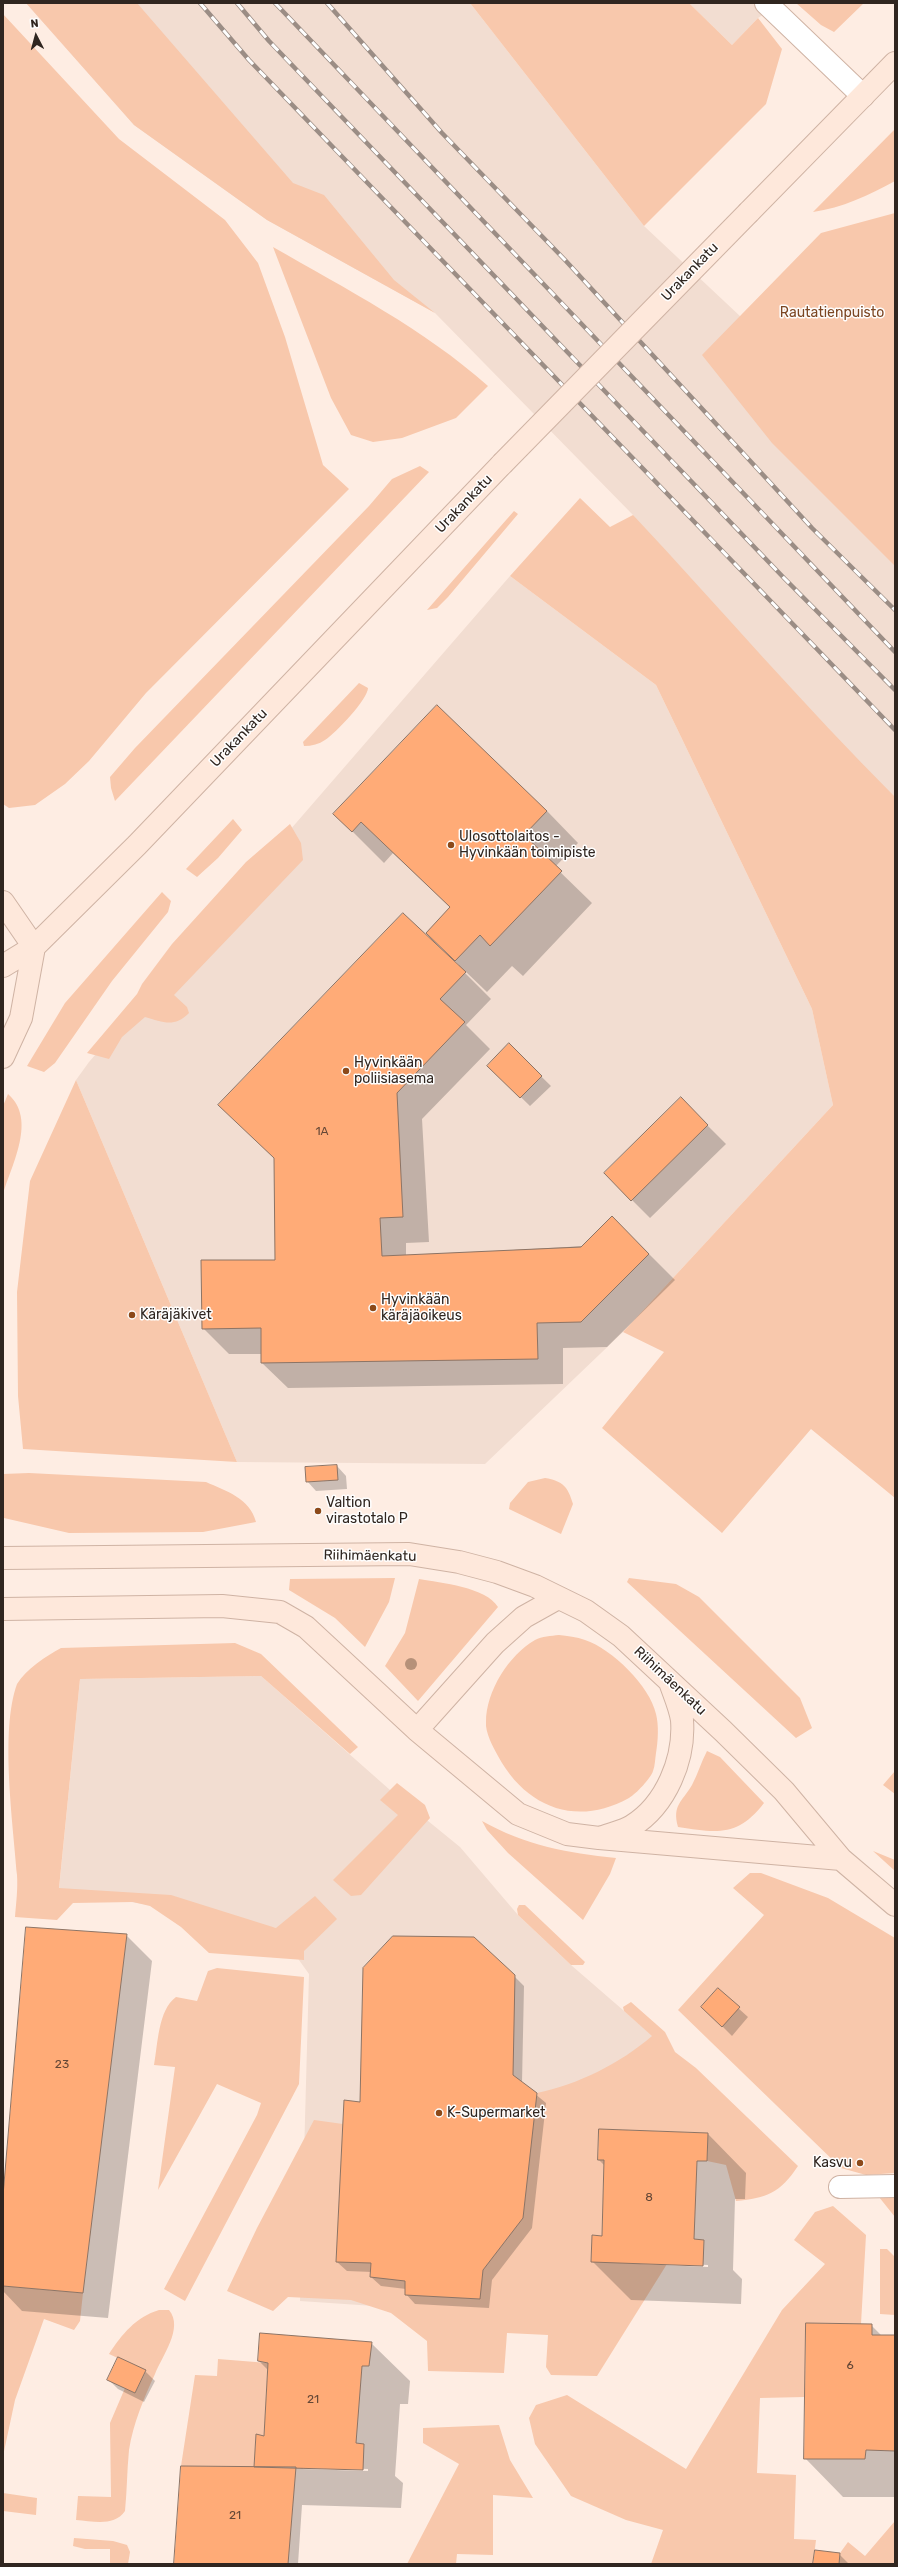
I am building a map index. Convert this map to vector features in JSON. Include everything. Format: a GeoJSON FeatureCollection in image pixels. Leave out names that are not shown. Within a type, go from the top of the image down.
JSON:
{"type":"FeatureCollection","features":[{"type":"Feature","properties":{"kind":"street","name":"Urakankatu"},"geometry":{"type":"LineString","coordinates":[[3,966],[34,947],[137,845],[502,464],[895,63]]}},
{"type":"Feature","properties":{"kind":"street"},"geometry":{"type":"LineString","coordinates":[[3,902],[34,947],[21,1018],[3,1057]]}},
{"type":"Feature","properties":{"kind":"street","name":"Riihimäenkatu"},"geometry":{"type":"LineString","coordinates":[[3,1558],[409,1554],[458,1562],[497,1572],[586,1611],[621,1636],[784,1791],[841,1859],[895,1905]]}},
{"type":"Feature","properties":{"kind":"street"},"geometry":{"type":"LineString","coordinates":[[417,1730],[495,1643],[524,1618],[558,1598]]}},
{"type":"Feature","properties":{"kind":"street"},"geometry":{"type":"LineString","coordinates":[[3,1609],[222,1606],[280,1612],[306,1627],[417,1730],[518,1814],[567,1834],[841,1859]]}},
{"type":"Feature","properties":{"kind":"street"},"geometry":{"type":"LineString","coordinates":[[599,1838],[632,1826],[652,1810],[667,1788],[682,1749],[682,1718],[670,1681]]}},
{"type":"Feature","properties":{"kind":"lane"},"geometry":{"type":"LineString","coordinates":[[766,3],[863,96]]}},
{"type":"Feature","properties":{"kind":"lane"},"geometry":{"type":"LineString","coordinates":[[840,2187],[895,2186]]}},
{"type":"Feature","properties":{"kind":"shaded area"},"geometry":{"type":"Polygon","coordinates":[[[26,3],[470,3],[644,226],[741,317],[895,451],[895,897],[699,690],[633,515],[435,313],[267,220],[134,125],[26,3]]]}},
{"type":"Feature","properties":{"kind":"shaded area"},"geometry":{"type":"Polygon","coordinates":[[[689,3],[781,3],[758,18],[732,45],[689,3]]]}},
{"type":"Feature","properties":{"kind":"shaded area"},"geometry":{"type":"Polygon","coordinates":[[[510,576],[656,685],[812,1009],[833,1105],[623,1332],[485,1464],[237,1462],[76,1080],[89,1062],[510,576]]]}},
{"type":"Feature","properties":{"kind":"shaded area"},"geometry":{"type":"Polygon","coordinates":[[[261,1676],[390,1790],[460,1847],[518,1915],[571,1965],[653,2036],[563,2114],[537,2317],[300,2301],[309,1974],[276,1928],[59,1889],[80,1679],[261,1676]]]}},
{"type":"Feature","properties":{"kind":"green space"},"geometry":{"type":"Polygon","coordinates":[[[26,3],[137,3],[293,183],[324,195],[394,280],[435,313],[267,220],[134,125],[26,3]]]}},
{"type":"Feature","properties":{"kind":"green space"},"geometry":{"type":"Polygon","coordinates":[[[470,3],[689,3],[732,45],[758,18],[782,49],[766,104],[644,226],[470,3]]]}},
{"type":"Feature","properties":{"kind":"green space"},"geometry":{"type":"Polygon","coordinates":[[[796,3],[864,3],[834,32],[821,25],[796,3]]]}},
{"type":"Feature","properties":{"kind":"green space"},"geometry":{"type":"Polygon","coordinates":[[[3,14],[119,139],[225,220],[258,263],[285,337],[323,465],[349,489],[146,693],[89,761],[65,784],[35,805],[9,808],[3,804],[3,14]]]}},
{"type":"Feature","properties":{"kind":"green space"},"geometry":{"type":"Polygon","coordinates":[[[895,129],[895,181],[855,200],[813,212],[895,129]]]}},
{"type":"Feature","properties":{"kind":"green space","name":"Rautatienpuisto"},"geometry":{"type":"Polygon","coordinates":[[[895,213],[895,566],[772,443],[702,355],[821,233],[895,213]]]}},
{"type":"Feature","properties":{"kind":"green space"},"geometry":{"type":"Polygon","coordinates":[[[273,247],[356,294],[411,328],[438,346],[488,386],[456,418],[402,438],[373,442],[351,435],[331,398],[273,247]]]}},
{"type":"Feature","properties":{"kind":"green space"},"geometry":{"type":"Polygon","coordinates":[[[420,466],[429,472],[115,801],[111,788],[110,777],[135,748],[369,506],[392,479],[420,466]]]}},
{"type":"Feature","properties":{"kind":"green space"},"geometry":{"type":"Polygon","coordinates":[[[580,498],[610,527],[633,515],[795,693],[895,797],[895,1498],[811,1429],[722,1533],[602,1428],[664,1352],[623,1332],[833,1105],[812,1009],[656,685],[510,576],[580,498]]]}},
{"type":"Feature","properties":{"kind":"green space"},"geometry":{"type":"Polygon","coordinates":[[[514,511],[518,514],[448,597],[437,608],[427,610],[514,511]]]}},
{"type":"Feature","properties":{"kind":"green space"},"geometry":{"type":"Polygon","coordinates":[[[359,683],[368,688],[367,693],[351,716],[325,740],[310,746],[304,746],[303,742],[359,683]]]}},
{"type":"Feature","properties":{"kind":"green space"},"geometry":{"type":"Polygon","coordinates":[[[233,819],[242,830],[218,858],[197,877],[186,869],[233,819]]]}},
{"type":"Feature","properties":{"kind":"green space"},"geometry":{"type":"Polygon","coordinates":[[[290,824],[301,843],[303,860],[174,995],[187,1007],[189,1013],[184,1018],[173,1022],[163,1022],[145,1017],[122,1037],[109,1059],[87,1053],[137,994],[142,984],[172,944],[246,862],[290,824]]]}},
{"type":"Feature","properties":{"kind":"green space"},"geometry":{"type":"Polygon","coordinates":[[[162,892],[171,901],[168,912],[112,981],[55,1063],[44,1072],[27,1066],[65,1003],[162,892]]]}},
{"type":"Feature","properties":{"kind":"green space"},"geometry":{"type":"Polygon","coordinates":[[[76,1080],[237,1462],[23,1449],[18,1396],[17,1292],[30,1181],[76,1080]]]}},
{"type":"Feature","properties":{"kind":"green space"},"geometry":{"type":"Polygon","coordinates":[[[8,1094],[16,1104],[21,1116],[22,1129],[16,1156],[3,1194],[3,1106],[8,1094]]]}},
{"type":"Feature","properties":{"kind":"green space"},"geometry":{"type":"Polygon","coordinates":[[[29,1473],[206,1482],[229,1492],[243,1501],[253,1514],[256,1522],[203,1532],[69,1533],[4,1518],[3,1474],[29,1473]]]}},
{"type":"Feature","properties":{"kind":"green space"},"geometry":{"type":"Polygon","coordinates":[[[545,1478],[556,1481],[564,1486],[569,1493],[573,1504],[561,1534],[509,1509],[510,1503],[528,1482],[545,1478]]]}},
{"type":"Feature","properties":{"kind":"green space"},"geometry":{"type":"Polygon","coordinates":[[[395,1578],[389,1602],[365,1647],[335,1618],[289,1590],[290,1579],[395,1578]]]}},
{"type":"Feature","properties":{"kind":"green space"},"geometry":{"type":"Polygon","coordinates":[[[629,1578],[676,1584],[699,1597],[800,1698],[812,1728],[796,1738],[627,1582],[629,1578]]]}},
{"type":"Feature","properties":{"kind":"green space"},"geometry":{"type":"Polygon","coordinates":[[[419,1579],[474,1590],[492,1600],[498,1607],[418,1701],[385,1666],[405,1633],[419,1579]]]}},
{"type":"Feature","properties":{"kind":"green space"},"geometry":{"type":"Polygon","coordinates":[[[559,1635],[585,1640],[607,1651],[638,1681],[652,1703],[656,1714],[658,1723],[658,1739],[655,1765],[652,1774],[643,1786],[632,1796],[610,1807],[591,1811],[572,1811],[554,1807],[538,1800],[523,1789],[510,1774],[498,1756],[488,1735],[486,1722],[490,1698],[508,1664],[525,1647],[535,1640],[559,1635]]]}},
{"type":"Feature","properties":{"kind":"green space"},"geometry":{"type":"Polygon","coordinates":[[[235,1643],[261,1654],[358,1747],[350,1754],[261,1676],[80,1679],[59,1888],[171,1895],[276,1928],[315,1896],[337,1919],[304,1951],[304,1960],[209,1953],[181,1927],[150,1906],[133,1902],[73,1903],[57,1920],[15,1917],[17,1880],[8,1751],[12,1704],[17,1684],[21,1678],[37,1663],[61,1648],[235,1643]]]}},
{"type":"Feature","properties":{"kind":"green space"},"geometry":{"type":"Polygon","coordinates":[[[707,1751],[720,1757],[764,1803],[745,1822],[726,1830],[704,1831],[678,1827],[676,1820],[677,1809],[692,1785],[707,1751]]]}},
{"type":"Feature","properties":{"kind":"green space"},"geometry":{"type":"Polygon","coordinates":[[[895,1771],[895,1794],[883,1785],[895,1771]]]}},
{"type":"Feature","properties":{"kind":"green space"},"geometry":{"type":"Polygon","coordinates":[[[397,1783],[425,1805],[430,1818],[361,1895],[351,1896],[333,1880],[398,1815],[380,1800],[397,1783]]]}},
{"type":"Feature","properties":{"kind":"green space"},"geometry":{"type":"Polygon","coordinates":[[[482,1821],[514,1836],[547,1847],[616,1858],[610,1874],[583,1920],[508,1853],[487,1830],[482,1821]]]}},
{"type":"Feature","properties":{"kind":"green space"},"geometry":{"type":"Polygon","coordinates":[[[873,1851],[895,1860],[895,1871],[873,1851]]]}},
{"type":"Feature","properties":{"kind":"green space"},"geometry":{"type":"Polygon","coordinates":[[[750,1873],[761,1873],[828,1898],[895,1938],[895,2173],[866,2175],[841,2168],[678,2010],[764,1915],[733,1888],[750,1873]]]}},
{"type":"Feature","properties":{"kind":"green space"},"geometry":{"type":"Polygon","coordinates":[[[519,1905],[525,1905],[585,1962],[583,1965],[571,1965],[518,1915],[517,1909],[519,1905]]]}},
{"type":"Feature","properties":{"kind":"green space"},"geometry":{"type":"Polygon","coordinates":[[[217,1968],[304,1977],[299,2084],[185,2301],[164,2289],[257,2115],[261,2103],[217,2084],[158,2190],[175,2067],[154,2065],[162,2019],[170,2003],[176,1997],[197,2001],[208,1971],[217,1968]]]}},
{"type":"Feature","properties":{"kind":"green space"},"geometry":{"type":"Polygon","coordinates":[[[631,2002],[665,2032],[675,2052],[696,2068],[798,2166],[779,2188],[772,2192],[756,2198],[736,2201],[726,2165],[707,2161],[708,2133],[599,2129],[598,2160],[604,2160],[602,2236],[592,2235],[591,2261],[667,2264],[597,2376],[551,2375],[546,2367],[548,2335],[507,2333],[504,2373],[428,2371],[427,2341],[391,2313],[351,2300],[288,2297],[273,2311],[227,2291],[257,2228],[314,2120],[343,2124],[336,2262],[371,2263],[370,2277],[405,2281],[405,2295],[480,2299],[483,2270],[523,2218],[537,2093],[567,2085],[598,2072],[627,2055],[652,2036],[624,2011],[623,2007],[631,2002]]]}},
{"type":"Feature","properties":{"kind":"green space"},"geometry":{"type":"Polygon","coordinates":[[[879,2197],[895,2197],[895,2217],[879,2197]]]}},
{"type":"Feature","properties":{"kind":"green space"},"geometry":{"type":"Polygon","coordinates":[[[833,2206],[866,2235],[861,2324],[806,2323],[805,2397],[760,2398],[757,2473],[796,2475],[794,2539],[816,2540],[813,2564],[651,2564],[663,2530],[626,2520],[571,2496],[535,2444],[529,2418],[536,2405],[567,2395],[686,2469],[782,2310],[825,2264],[794,2240],[815,2212],[833,2206]]]}},
{"type":"Feature","properties":{"kind":"green space"},"geometry":{"type":"Polygon","coordinates":[[[880,2249],[887,2249],[895,2257],[895,2315],[880,2314],[880,2249]]]}},
{"type":"Feature","properties":{"kind":"green space"},"geometry":{"type":"Polygon","coordinates":[[[3,2286],[83,2293],[80,2321],[74,2330],[44,2319],[15,2400],[3,2456],[3,2286]]]}},
{"type":"Feature","properties":{"kind":"green space"},"geometry":{"type":"Polygon","coordinates":[[[159,2310],[169,2310],[173,2317],[173,2333],[143,2402],[133,2431],[129,2450],[125,2511],[120,2516],[109,2521],[96,2522],[76,2520],[78,2496],[111,2497],[110,2423],[125,2388],[135,2393],[146,2371],[109,2354],[130,2327],[143,2317],[159,2310]]]}},
{"type":"Feature","properties":{"kind":"green space"},"geometry":{"type":"Polygon","coordinates":[[[218,2359],[268,2363],[264,2436],[256,2435],[254,2467],[181,2466],[195,2375],[217,2376],[218,2359]]]}},
{"type":"Feature","properties":{"kind":"green space"},"geometry":{"type":"Polygon","coordinates":[[[499,2425],[510,2460],[533,2498],[493,2495],[493,2555],[457,2554],[456,2564],[407,2564],[459,2464],[423,2443],[423,2428],[499,2425]]]}},
{"type":"Feature","properties":{"kind":"green space"},"geometry":{"type":"Polygon","coordinates":[[[3,2493],[37,2498],[36,2515],[3,2511],[3,2493]]]}},
{"type":"Feature","properties":{"kind":"green space"},"geometry":{"type":"Polygon","coordinates":[[[895,2521],[895,2564],[839,2564],[840,2553],[848,2542],[865,2556],[895,2521]]]}},
{"type":"Feature","properties":{"kind":"green space"},"geometry":{"type":"Polygon","coordinates":[[[74,2538],[113,2541],[127,2545],[130,2552],[128,2564],[110,2564],[110,2549],[85,2549],[73,2546],[74,2538]]]}},
{"type":"Feature","properties":{"kind":"building"},"geometry":{"type":"Polygon","coordinates":[[[437,705],[547,811],[524,835],[562,871],[490,946],[480,935],[455,961],[426,933],[450,907],[361,822],[352,832],[333,814],[437,705]]]}},
{"type":"Feature","properties":{"kind":"building"},"geometry":{"type":"Polygon","coordinates":[[[403,913],[466,972],[440,999],[465,1022],[397,1093],[403,1217],[380,1218],[382,1256],[581,1247],[612,1216],[649,1254],[581,1322],[537,1323],[538,1359],[261,1363],[261,1328],[202,1329],[201,1260],[275,1260],[274,1158],[218,1105],[403,913]]]}},
{"type":"Feature","properties":{"kind":"building"},"geometry":{"type":"Polygon","coordinates":[[[509,1043],[542,1076],[520,1098],[487,1066],[509,1043]]]}},
{"type":"Feature","properties":{"kind":"building"},"geometry":{"type":"Polygon","coordinates":[[[681,1097],[708,1125],[631,1201],[604,1173],[681,1097]]]}},
{"type":"Feature","properties":{"kind":"building"},"geometry":{"type":"Polygon","coordinates":[[[337,1465],[338,1480],[306,1482],[305,1467],[337,1465]]]}},
{"type":"Feature","properties":{"kind":"building"},"geometry":{"type":"Polygon","coordinates":[[[26,1927],[127,1934],[83,2293],[3,2286],[3,2196],[26,1927]]]}},
{"type":"Feature","properties":{"kind":"building","name":"K-Supermarket"},"geometry":{"type":"Polygon","coordinates":[[[393,1936],[474,1937],[515,1975],[513,2075],[537,2093],[523,2218],[483,2270],[480,2299],[405,2295],[405,2281],[370,2277],[371,2263],[336,2262],[344,2100],[360,2102],[363,1968],[393,1936]]]}},
{"type":"Feature","properties":{"kind":"building"},"geometry":{"type":"Polygon","coordinates":[[[718,1988],[740,2007],[722,2027],[701,2007],[718,1988]]]}},
{"type":"Feature","properties":{"kind":"building"},"geometry":{"type":"Polygon","coordinates":[[[599,2129],[708,2133],[707,2161],[697,2161],[694,2239],[704,2240],[703,2266],[591,2262],[592,2235],[602,2236],[604,2160],[598,2160],[599,2129]]]}},
{"type":"Feature","properties":{"kind":"building"},"geometry":{"type":"Polygon","coordinates":[[[806,2323],[872,2324],[872,2335],[895,2335],[895,2451],[866,2450],[865,2459],[804,2459],[806,2323]]]}},
{"type":"Feature","properties":{"kind":"building"},"geometry":{"type":"Polygon","coordinates":[[[260,2333],[372,2342],[369,2366],[362,2366],[356,2443],[364,2444],[363,2470],[254,2467],[256,2434],[264,2436],[268,2363],[258,2361],[260,2333]]]}},
{"type":"Feature","properties":{"kind":"building"},"geometry":{"type":"Polygon","coordinates":[[[118,2357],[146,2370],[135,2393],[107,2380],[118,2357]]]}},
{"type":"Feature","properties":{"kind":"building"},"geometry":{"type":"Polygon","coordinates":[[[181,2466],[296,2467],[288,2564],[174,2564],[181,2466]]]}},
{"type":"Feature","properties":{"kind":"building"},"geometry":{"type":"Polygon","coordinates":[[[815,2550],[840,2553],[839,2564],[813,2564],[815,2550]]]}},
{"type":"Feature","properties":{"kind":"railway"},"geometry":{"type":"LineString","coordinates":[[200,3],[249,60],[895,730]]}},
{"type":"Feature","properties":{"kind":"railway"},"geometry":{"type":"LineString","coordinates":[[237,3],[269,41],[784,578],[895,690]]}},
{"type":"Feature","properties":{"kind":"railway"},"geometry":{"type":"LineString","coordinates":[[275,3],[895,652]]}},
{"type":"Feature","properties":{"kind":"railway"},"geometry":{"type":"LineString","coordinates":[[327,3],[442,133],[565,260],[812,528],[895,610]]}},
{"type":"Feature","properties":{"kind":"place","name":"Ulosottolaitos - Hyvinkään toimipiste"},"geometry":{"type":"Point","coordinates":[451,845]}},
{"type":"Feature","properties":{"kind":"place","name":"Hyvinkään poliisiasema"},"geometry":{"type":"Point","coordinates":[346,1071]}},
{"type":"Feature","properties":{"kind":"place","name":"Hyvinkään käräjäoikeus"},"geometry":{"type":"Point","coordinates":[373,1308]}},
{"type":"Feature","properties":{"kind":"place","name":"Käräjäkivet"},"geometry":{"type":"Point","coordinates":[132,1315]}},
{"type":"Feature","properties":{"kind":"place","name":"Valtion virastotalo P"},"geometry":{"type":"Point","coordinates":[318,1511]}},
{"type":"Feature","properties":{"kind":"place","name":"K-Supermarket"},"geometry":{"type":"Point","coordinates":[439,2113]}},
{"type":"Feature","properties":{"kind":"place","name":"Kasvu"},"geometry":{"type":"Point","coordinates":[860,2163]}}]}
